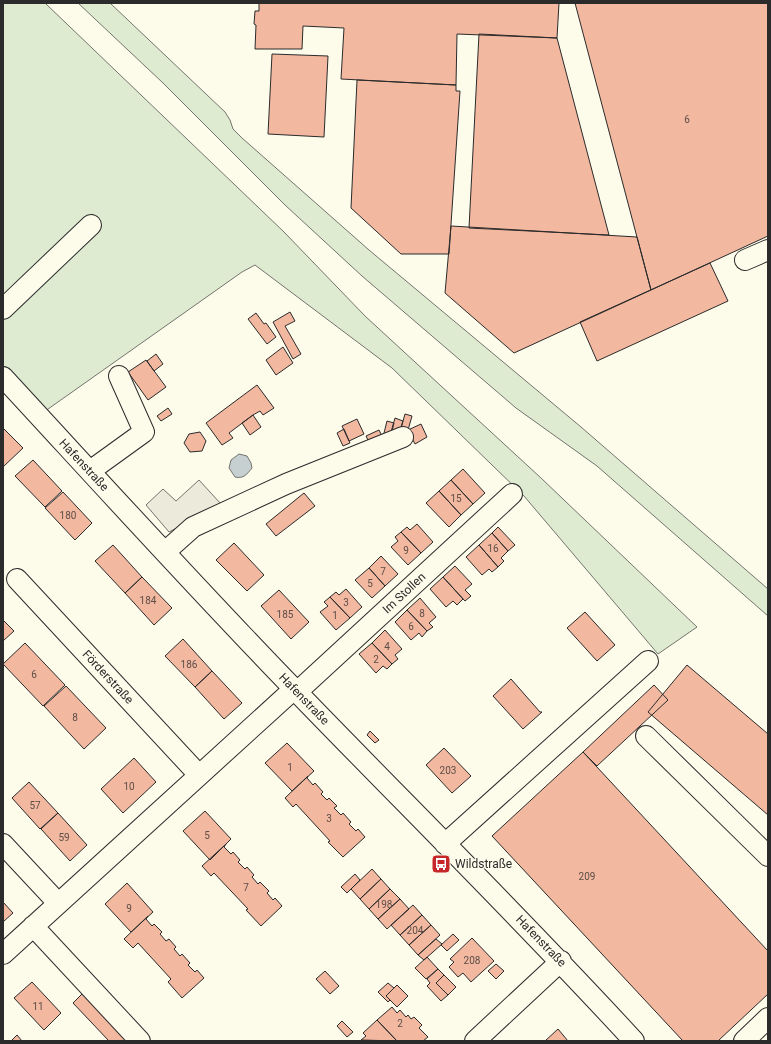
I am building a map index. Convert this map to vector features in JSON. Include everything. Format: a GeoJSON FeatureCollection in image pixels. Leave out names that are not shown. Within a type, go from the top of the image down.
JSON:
{"type":"FeatureCollection","features":[{"type":"Feature","properties":{"kind":"street"},"geometry":{"type":"LineString","coordinates":[[3,309],[91,226]]}},
{"type":"Feature","properties":{"kind":"street"},"geometry":{"type":"LineString","coordinates":[[746,260],[768,250]]}},
{"type":"Feature","properties":{"kind":"street"},"geometry":{"type":"LineString","coordinates":[[90,471],[144,432],[120,376]]}},
{"type":"Feature","properties":{"kind":"street","name":"Hafenstraße"},"geometry":{"type":"LineString","coordinates":[[3,377],[295,690],[560,961],[634,1041]]}},
{"type":"Feature","properties":{"kind":"street"},"geometry":{"type":"LineString","coordinates":[[165,552],[193,527],[286,484],[403,437]]}},
{"type":"Feature","properties":{"kind":"street","name":"Im Stollen"},"geometry":{"type":"LineString","coordinates":[[295,690],[512,494]]}},
{"type":"Feature","properties":{"kind":"street","name":"Förderstraße"},"geometry":{"type":"LineString","coordinates":[[17,579],[199,775]]}},
{"type":"Feature","properties":{"kind":"street"},"geometry":{"type":"LineString","coordinates":[[445,844],[648,661]]}},
{"type":"Feature","properties":{"kind":"street"},"geometry":{"type":"LineString","coordinates":[[3,954],[199,775],[295,690]]}},
{"type":"Feature","properties":{"kind":"street"},"geometry":{"type":"LineString","coordinates":[[646,736],[768,856]]}},
{"type":"Feature","properties":{"kind":"street"},"geometry":{"type":"LineString","coordinates":[[3,844],[58,903]]}},
{"type":"Feature","properties":{"kind":"street"},"geometry":{"type":"LineString","coordinates":[[34,926],[140,1041]]}},
{"type":"Feature","properties":{"kind":"street"},"geometry":{"type":"LineString","coordinates":[[475,1041],[560,961]]}},
{"type":"Feature","properties":{"kind":"street"},"geometry":{"type":"LineString","coordinates":[[744,1041],[768,1018]]}},
{"type":"Feature","properties":{"kind":"green space"},"geometry":{"type":"Polygon","coordinates":[[[3,3],[45,3],[284,232],[365,316],[541,478],[697,627],[658,654],[524,496],[392,368],[255,265],[242,272],[41,414],[3,374],[3,3]]]}},
{"type":"Feature","properties":{"kind":"green space"},"geometry":{"type":"Polygon","coordinates":[[[78,3],[110,3],[225,112],[233,129],[242,138],[369,250],[581,427],[768,589],[768,616],[597,466],[516,408],[362,276],[285,205],[163,83],[78,3]]]}},
{"type":"Feature","properties":{"kind":"shaded area"},"geometry":{"type":"Polygon","coordinates":[[[239,454],[247,456],[252,468],[245,476],[235,477],[229,468],[231,460],[239,454]]]}},
{"type":"Feature","properties":{"kind":"shaded area"},"geometry":{"type":"Polygon","coordinates":[[[199,480],[221,504],[169,532],[146,505],[163,489],[176,501],[199,480]]]}},
{"type":"Feature","properties":{"kind":"building"},"geometry":{"type":"Polygon","coordinates":[[[259,3],[559,3],[557,38],[457,34],[456,85],[341,79],[344,28],[303,26],[302,49],[255,49],[255,11],[259,11],[259,3]]]}},
{"type":"Feature","properties":{"kind":"building"},"geometry":{"type":"Polygon","coordinates":[[[575,3],[768,3],[768,236],[651,290],[575,3]]]}},
{"type":"Feature","properties":{"kind":"building"},"geometry":{"type":"Polygon","coordinates":[[[479,34],[557,38],[609,235],[469,228],[479,34]]]}},
{"type":"Feature","properties":{"kind":"building"},"geometry":{"type":"Polygon","coordinates":[[[272,54],[328,56],[324,137],[268,134],[272,54]]]}},
{"type":"Feature","properties":{"kind":"building"},"geometry":{"type":"Polygon","coordinates":[[[357,80],[456,85],[456,91],[460,91],[449,254],[401,254],[351,208],[357,80]]]}},
{"type":"Feature","properties":{"kind":"building"},"geometry":{"type":"Polygon","coordinates":[[[451,226],[637,237],[651,290],[514,353],[445,293],[451,226]]]}},
{"type":"Feature","properties":{"kind":"building"},"geometry":{"type":"Polygon","coordinates":[[[710,263],[728,301],[597,361],[580,322],[710,263]]]}},
{"type":"Feature","properties":{"kind":"building"},"geometry":{"type":"Polygon","coordinates":[[[290,312],[295,321],[285,326],[301,354],[293,359],[273,322],[290,312]]]}},
{"type":"Feature","properties":{"kind":"building"},"geometry":{"type":"Polygon","coordinates":[[[256,313],[264,324],[266,323],[276,337],[267,344],[248,319],[256,313]]]}},
{"type":"Feature","properties":{"kind":"building"},"geometry":{"type":"Polygon","coordinates":[[[283,347],[293,363],[276,375],[266,360],[283,347]]]}},
{"type":"Feature","properties":{"kind":"building"},"geometry":{"type":"Polygon","coordinates":[[[156,354],[163,364],[154,371],[147,361],[156,354]]]}},
{"type":"Feature","properties":{"kind":"building"},"geometry":{"type":"Polygon","coordinates":[[[146,360],[166,387],[148,400],[128,372],[146,360]]]}},
{"type":"Feature","properties":{"kind":"building"},"geometry":{"type":"Polygon","coordinates":[[[257,385],[274,408],[263,415],[260,411],[253,415],[229,433],[233,438],[222,445],[206,423],[257,385]]]}},
{"type":"Feature","properties":{"kind":"building"},"geometry":{"type":"Polygon","coordinates":[[[168,408],[172,414],[161,421],[157,416],[168,408]]]}},
{"type":"Feature","properties":{"kind":"building"},"geometry":{"type":"Polygon","coordinates":[[[405,414],[412,416],[408,430],[401,428],[405,414]]]}},
{"type":"Feature","properties":{"kind":"building"},"geometry":{"type":"Polygon","coordinates":[[[253,415],[261,427],[250,435],[242,423],[253,415]]]}},
{"type":"Feature","properties":{"kind":"building"},"geometry":{"type":"Polygon","coordinates":[[[395,418],[403,421],[399,434],[391,432],[395,418]]]}},
{"type":"Feature","properties":{"kind":"building"},"geometry":{"type":"Polygon","coordinates":[[[357,419],[364,434],[349,441],[342,426],[357,419]]]}},
{"type":"Feature","properties":{"kind":"building"},"geometry":{"type":"Polygon","coordinates":[[[387,421],[394,423],[390,439],[383,437],[387,421]]]}},
{"type":"Feature","properties":{"kind":"building"},"geometry":{"type":"Polygon","coordinates":[[[421,424],[427,437],[415,444],[408,430],[421,424]]]}},
{"type":"Feature","properties":{"kind":"building"},"geometry":{"type":"Polygon","coordinates":[[[3,428],[23,448],[3,467],[3,428]]]}},
{"type":"Feature","properties":{"kind":"building"},"geometry":{"type":"Polygon","coordinates":[[[344,429],[350,443],[343,446],[337,433],[344,429]]]}},
{"type":"Feature","properties":{"kind":"building"},"geometry":{"type":"Polygon","coordinates":[[[379,430],[382,436],[369,442],[366,436],[379,430]]]}},
{"type":"Feature","properties":{"kind":"building"},"geometry":{"type":"Polygon","coordinates":[[[200,432],[206,441],[202,451],[190,452],[184,443],[189,434],[200,432]]]}},
{"type":"Feature","properties":{"kind":"building"},"geometry":{"type":"Polygon","coordinates":[[[33,460],[62,491],[45,507],[15,476],[33,460]]]}},
{"type":"Feature","properties":{"kind":"building"},"geometry":{"type":"Polygon","coordinates":[[[463,469],[485,493],[473,504],[451,480],[463,469]]]}},
{"type":"Feature","properties":{"kind":"building"},"geometry":{"type":"Polygon","coordinates":[[[451,480],[473,504],[461,515],[439,491],[451,480]]]}},
{"type":"Feature","properties":{"kind":"building"},"geometry":{"type":"Polygon","coordinates":[[[439,491],[461,515],[449,527],[426,503],[439,491]]]}},
{"type":"Feature","properties":{"kind":"building"},"geometry":{"type":"Polygon","coordinates":[[[63,492],[92,523],[75,540],[45,508],[63,492]]]}},
{"type":"Feature","properties":{"kind":"building"},"geometry":{"type":"Polygon","coordinates":[[[304,493],[315,506],[276,536],[266,524],[304,493]]]}},
{"type":"Feature","properties":{"kind":"building"},"geometry":{"type":"Polygon","coordinates":[[[417,524],[433,542],[421,553],[401,532],[407,527],[410,530],[417,524]]]}},
{"type":"Feature","properties":{"kind":"building"},"geometry":{"type":"Polygon","coordinates":[[[498,527],[515,545],[508,551],[492,533],[498,527]]]}},
{"type":"Feature","properties":{"kind":"building"},"geometry":{"type":"Polygon","coordinates":[[[401,532],[421,553],[408,565],[391,547],[398,541],[395,537],[401,532]]]}},
{"type":"Feature","properties":{"kind":"building"},"geometry":{"type":"Polygon","coordinates":[[[492,533],[508,551],[501,558],[504,561],[498,567],[479,545],[492,533]]]}},
{"type":"Feature","properties":{"kind":"building"},"geometry":{"type":"Polygon","coordinates":[[[234,543],[264,575],[247,591],[216,560],[234,543]]]}},
{"type":"Feature","properties":{"kind":"building"},"geometry":{"type":"Polygon","coordinates":[[[113,545],[142,577],[125,593],[95,561],[113,545]]]}},
{"type":"Feature","properties":{"kind":"building"},"geometry":{"type":"Polygon","coordinates":[[[479,545],[498,567],[492,572],[489,569],[482,575],[466,557],[479,545]]]}},
{"type":"Feature","properties":{"kind":"building"},"geometry":{"type":"Polygon","coordinates":[[[381,556],[398,574],[385,586],[369,568],[381,556]]]}},
{"type":"Feature","properties":{"kind":"building"},"geometry":{"type":"Polygon","coordinates":[[[455,566],[472,584],[465,590],[471,596],[465,601],[443,577],[455,566]]]}},
{"type":"Feature","properties":{"kind":"building"},"geometry":{"type":"Polygon","coordinates":[[[369,568],[385,586],[372,598],[355,580],[369,568]]]}},
{"type":"Feature","properties":{"kind":"building"},"geometry":{"type":"Polygon","coordinates":[[[142,577],[172,608],[154,625],[125,593],[142,577]]]}},
{"type":"Feature","properties":{"kind":"building"},"geometry":{"type":"Polygon","coordinates":[[[443,577],[463,599],[457,605],[453,601],[446,607],[430,589],[443,577]]]}},
{"type":"Feature","properties":{"kind":"building"},"geometry":{"type":"Polygon","coordinates":[[[346,589],[362,607],[350,618],[330,597],[336,592],[339,595],[346,589]]]}},
{"type":"Feature","properties":{"kind":"building"},"geometry":{"type":"Polygon","coordinates":[[[279,590],[309,622],[291,639],[261,606],[279,590]]]}},
{"type":"Feature","properties":{"kind":"building"},"geometry":{"type":"Polygon","coordinates":[[[330,597],[350,618],[336,630],[320,612],[328,606],[324,602],[330,597]]]}},
{"type":"Feature","properties":{"kind":"building"},"geometry":{"type":"Polygon","coordinates":[[[420,598],[436,617],[429,623],[433,627],[427,631],[407,610],[420,598]]]}},
{"type":"Feature","properties":{"kind":"building"},"geometry":{"type":"Polygon","coordinates":[[[407,610],[427,631],[422,637],[419,633],[411,640],[395,622],[407,610]]]}},
{"type":"Feature","properties":{"kind":"building"},"geometry":{"type":"Polygon","coordinates":[[[585,612],[615,645],[597,661],[567,628],[585,612]]]}},
{"type":"Feature","properties":{"kind":"building"},"geometry":{"type":"Polygon","coordinates":[[[3,620],[14,631],[3,641],[3,620]]]}},
{"type":"Feature","properties":{"kind":"building"},"geometry":{"type":"Polygon","coordinates":[[[385,630],[402,649],[395,655],[398,659],[392,664],[372,643],[385,630]]]}},
{"type":"Feature","properties":{"kind":"building"},"geometry":{"type":"Polygon","coordinates":[[[183,639],[212,671],[195,687],[165,656],[183,639]]]}},
{"type":"Feature","properties":{"kind":"building"},"geometry":{"type":"Polygon","coordinates":[[[25,643],[65,685],[43,706],[3,664],[25,643]]]}},
{"type":"Feature","properties":{"kind":"building"},"geometry":{"type":"Polygon","coordinates":[[[372,643],[392,664],[387,669],[383,666],[376,673],[359,654],[372,643]]]}},
{"type":"Feature","properties":{"kind":"building"},"geometry":{"type":"Polygon","coordinates":[[[687,665],[768,734],[768,815],[648,712],[687,665]]]}},
{"type":"Feature","properties":{"kind":"building"},"geometry":{"type":"Polygon","coordinates":[[[212,671],[242,703],[224,719],[195,687],[212,671]]]}},
{"type":"Feature","properties":{"kind":"building"},"geometry":{"type":"Polygon","coordinates":[[[511,679],[540,712],[542,712],[523,729],[493,696],[511,679]]]}},
{"type":"Feature","properties":{"kind":"building"},"geometry":{"type":"Polygon","coordinates":[[[654,685],[668,700],[597,766],[583,752],[654,685]]]}},
{"type":"Feature","properties":{"kind":"building"},"geometry":{"type":"Polygon","coordinates":[[[66,686],[106,728],[84,749],[44,706],[66,686]]]}},
{"type":"Feature","properties":{"kind":"building"},"geometry":{"type":"Polygon","coordinates":[[[370,731],[379,740],[375,743],[367,735],[370,731]]]}},
{"type":"Feature","properties":{"kind":"building"},"geometry":{"type":"Polygon","coordinates":[[[287,743],[314,771],[292,791],[265,763],[287,743]]]}},
{"type":"Feature","properties":{"kind":"building"},"geometry":{"type":"Polygon","coordinates":[[[444,748],[471,776],[452,793],[426,765],[444,748]]]}},
{"type":"Feature","properties":{"kind":"building"},"geometry":{"type":"Polygon","coordinates":[[[583,752],[768,951],[768,994],[718,1041],[683,1041],[492,836],[583,752]]]}},
{"type":"Feature","properties":{"kind":"building"},"geometry":{"type":"Polygon","coordinates":[[[134,758],[156,782],[123,813],[101,789],[134,758]]]}},
{"type":"Feature","properties":{"kind":"building"},"geometry":{"type":"Polygon","coordinates":[[[308,776],[307,778],[313,785],[315,783],[323,792],[321,794],[327,800],[329,798],[337,806],[334,808],[341,815],[343,813],[351,822],[349,824],[356,831],[358,829],[365,837],[343,857],[328,842],[330,841],[296,804],[293,807],[285,798],[308,776]]]}},
{"type":"Feature","properties":{"kind":"building"},"geometry":{"type":"Polygon","coordinates":[[[29,782],[58,813],[40,829],[12,798],[29,782]]]}},
{"type":"Feature","properties":{"kind":"building"},"geometry":{"type":"Polygon","coordinates":[[[205,811],[231,839],[210,860],[183,831],[205,811]]]}},
{"type":"Feature","properties":{"kind":"building"},"geometry":{"type":"Polygon","coordinates":[[[58,813],[87,845],[70,861],[41,829],[58,813]]]}},
{"type":"Feature","properties":{"kind":"building"},"geometry":{"type":"Polygon","coordinates":[[[226,844],[224,847],[231,854],[233,852],[240,860],[238,862],[245,869],[247,867],[254,875],[252,877],[258,884],[260,882],[269,891],[267,893],[273,900],[275,898],[282,906],[261,926],[246,910],[248,909],[214,873],[211,876],[202,866],[226,844]]]}},
{"type":"Feature","properties":{"kind":"building"},"geometry":{"type":"Polygon","coordinates":[[[372,869],[381,879],[360,899],[351,889],[372,869]]]}},
{"type":"Feature","properties":{"kind":"building"},"geometry":{"type":"Polygon","coordinates":[[[355,874],[360,880],[347,893],[341,887],[355,874]]]}},
{"type":"Feature","properties":{"kind":"building"},"geometry":{"type":"Polygon","coordinates":[[[381,879],[390,889],[369,909],[360,899],[381,879]]]}},
{"type":"Feature","properties":{"kind":"building"},"geometry":{"type":"Polygon","coordinates":[[[127,883],[153,912],[131,932],[105,904],[127,883]]]}},
{"type":"Feature","properties":{"kind":"building"},"geometry":{"type":"Polygon","coordinates":[[[390,889],[400,899],[378,919],[369,909],[390,889]]]}},
{"type":"Feature","properties":{"kind":"building"},"geometry":{"type":"Polygon","coordinates":[[[400,899],[409,909],[387,929],[378,919],[400,899]]]}},
{"type":"Feature","properties":{"kind":"building"},"geometry":{"type":"Polygon","coordinates":[[[3,902],[13,913],[3,922],[3,902]]]}},
{"type":"Feature","properties":{"kind":"building"},"geometry":{"type":"Polygon","coordinates":[[[413,905],[422,915],[400,935],[391,925],[413,905]]]}},
{"type":"Feature","properties":{"kind":"building"},"geometry":{"type":"Polygon","coordinates":[[[422,915],[431,925],[409,945],[400,935],[422,915]]]}},
{"type":"Feature","properties":{"kind":"building"},"geometry":{"type":"Polygon","coordinates":[[[148,916],[146,919],[152,926],[154,924],[162,932],[160,934],[166,941],[169,939],[176,947],[174,949],[180,956],[182,954],[190,963],[188,965],[195,972],[197,970],[204,978],[182,998],[168,982],[171,979],[138,943],[133,948],[124,939],[148,916]]]}},
{"type":"Feature","properties":{"kind":"building"},"geometry":{"type":"Polygon","coordinates":[[[431,925],[440,935],[418,955],[409,945],[431,925]]]}},
{"type":"Feature","properties":{"kind":"building"},"geometry":{"type":"Polygon","coordinates":[[[453,934],[459,940],[447,951],[441,945],[453,934]]]}},
{"type":"Feature","properties":{"kind":"building"},"geometry":{"type":"Polygon","coordinates":[[[472,938],[494,961],[471,982],[463,973],[458,977],[449,967],[454,962],[450,959],[472,938]]]}},
{"type":"Feature","properties":{"kind":"building"},"geometry":{"type":"Polygon","coordinates":[[[436,939],[442,944],[424,960],[418,955],[436,939]]]}},
{"type":"Feature","properties":{"kind":"building"},"geometry":{"type":"Polygon","coordinates":[[[427,957],[438,969],[426,979],[415,968],[427,957]]]}},
{"type":"Feature","properties":{"kind":"building"},"geometry":{"type":"Polygon","coordinates":[[[496,964],[504,971],[496,979],[488,971],[496,964]]]}},
{"type":"Feature","properties":{"kind":"building"},"geometry":{"type":"Polygon","coordinates":[[[438,969],[444,975],[436,983],[448,995],[441,1001],[427,986],[430,983],[427,979],[438,969]]]}},
{"type":"Feature","properties":{"kind":"building"},"geometry":{"type":"Polygon","coordinates":[[[325,971],[339,986],[330,994],[316,979],[325,971]]]}},
{"type":"Feature","properties":{"kind":"building"},"geometry":{"type":"Polygon","coordinates":[[[444,975],[456,987],[448,995],[436,983],[444,975]]]}},
{"type":"Feature","properties":{"kind":"building"},"geometry":{"type":"Polygon","coordinates":[[[32,982],[61,1013],[44,1030],[14,998],[32,982]]]}},
{"type":"Feature","properties":{"kind":"building"},"geometry":{"type":"Polygon","coordinates":[[[388,983],[394,988],[386,996],[390,1000],[388,1002],[378,992],[388,983]]]}},
{"type":"Feature","properties":{"kind":"building"},"geometry":{"type":"Polygon","coordinates":[[[397,985],[408,996],[397,1007],[386,996],[397,985]]]}},
{"type":"Feature","properties":{"kind":"building"},"geometry":{"type":"Polygon","coordinates":[[[84,992],[129,1041],[109,1041],[73,1003],[84,992]]]}},
{"type":"Feature","properties":{"kind":"building"},"geometry":{"type":"Polygon","coordinates":[[[392,1007],[397,1013],[400,1010],[406,1017],[408,1015],[411,1019],[414,1017],[422,1025],[419,1028],[428,1037],[423,1041],[397,1041],[377,1020],[392,1007]]]}},
{"type":"Feature","properties":{"kind":"building"},"geometry":{"type":"Polygon","coordinates":[[[377,1020],[397,1041],[361,1040],[366,1036],[363,1033],[377,1020]]]}},
{"type":"Feature","properties":{"kind":"building"},"geometry":{"type":"Polygon","coordinates":[[[342,1021],[353,1032],[347,1037],[337,1026],[342,1021]]]}},
{"type":"Feature","properties":{"kind":"building"},"geometry":{"type":"Polygon","coordinates":[[[558,1029],[568,1041],[545,1041],[558,1029]]]}},
{"type":"Feature","properties":{"kind":"building"},"geometry":{"type":"Polygon","coordinates":[[[17,1035],[22,1041],[11,1041],[17,1035]]]}},
{"type":"Feature","properties":{"kind":"place","name":"Wildstraße"},"geometry":{"type":"Point","coordinates":[441,864]}}]}
